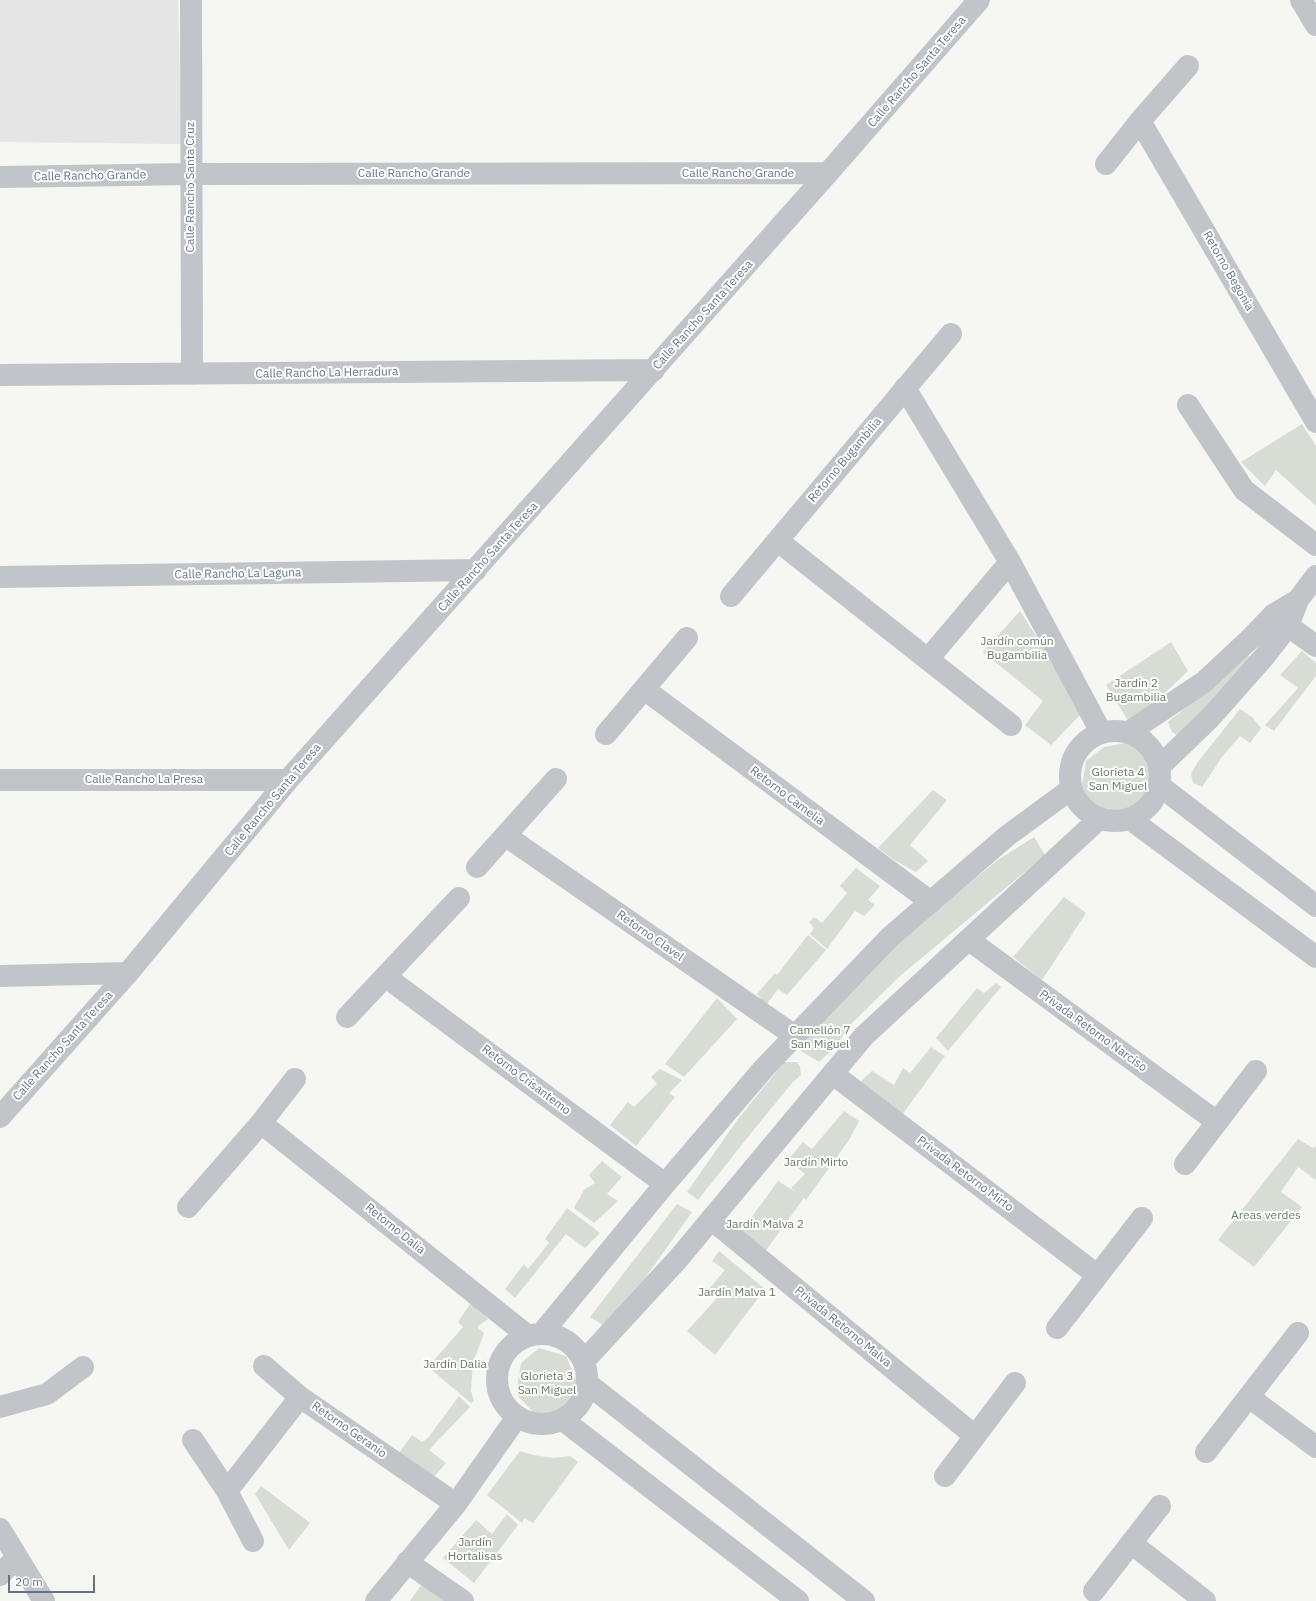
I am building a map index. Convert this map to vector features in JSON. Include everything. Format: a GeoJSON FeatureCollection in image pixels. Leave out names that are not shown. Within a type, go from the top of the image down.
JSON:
{"type":"FeatureCollection","features":[{"type":"Feature","properties":{"kind":"street","name":"Calle Rancho Santa Cruz"},"geometry":{"type":"LineString","coordinates":[[190,0],[192,374]]}},
{"type":"Feature","properties":{"kind":"street","name":"Calle Rancho Santa Teresa"},"geometry":{"type":"LineString","coordinates":[[0,1117],[128,973],[288,780],[828,174],[979,0]]}},
{"type":"Feature","properties":{"kind":"street"},"geometry":{"type":"LineString","coordinates":[[1301,0],[1316,25]]}},
{"type":"Feature","properties":{"kind":"street"},"geometry":{"type":"LineString","coordinates":[[1106,164],[1140,121],[1188,66]]}},
{"type":"Feature","properties":{"kind":"street","name":"Retorno Begonia"},"geometry":{"type":"LineString","coordinates":[[1140,121],[1316,422]]}},
{"type":"Feature","properties":{"kind":"street","name":"Calle Rancho Grande"},"geometry":{"type":"LineString","coordinates":[[0,177],[191,174],[828,174]]}},
{"type":"Feature","properties":{"kind":"street","name":"Retorno Bugambilia"},"geometry":{"type":"LineString","coordinates":[[731,596],[951,334]]}},
{"type":"Feature","properties":{"kind":"street","name":"Calle Rancho La Herradura"},"geometry":{"type":"LineString","coordinates":[[0,375],[654,370]]}},
{"type":"Feature","properties":{"kind":"street"},"geometry":{"type":"LineString","coordinates":[[905,388],[1010,562],[1101,732]]}},
{"type":"Feature","properties":{"kind":"street"},"geometry":{"type":"LineString","coordinates":[[1188,405],[1244,490],[1316,545]]}},
{"type":"Feature","properties":{"kind":"street"},"geometry":{"type":"LineString","coordinates":[[778,541],[1011,725]]}},
{"type":"Feature","properties":{"kind":"street"},"geometry":{"type":"LineString","coordinates":[[928,660],[1010,562]]}},
{"type":"Feature","properties":{"kind":"street","name":"Calle Rancho La Laguna"},"geometry":{"type":"LineString","coordinates":[[0,577],[476,570]]}},
{"type":"Feature","properties":{"kind":"street"},"geometry":{"type":"LineString","coordinates":[[1129,732],[1204,682],[1250,639],[1280,620],[1298,600],[1316,576]]}},
{"type":"Feature","properties":{"kind":"street"},"geometry":{"type":"LineString","coordinates":[[1280,620],[1316,646]]}},
{"type":"Feature","properties":{"kind":"street"},"geometry":{"type":"LineString","coordinates":[[1160,776],[1264,657],[1280,620]]}},
{"type":"Feature","properties":{"kind":"street"},"geometry":{"type":"LineString","coordinates":[[606,734],[687,638]]}},
{"type":"Feature","properties":{"kind":"street","name":"Retorno Camelia"},"geometry":{"type":"LineString","coordinates":[[644,689],[931,902]]}},
{"type":"Feature","properties":{"kind":"street"},"geometry":{"type":"LineString","coordinates":[[1115,730],[1129,732],[1143,739],[1154,751],[1160,776],[1156,796],[1149,806],[1130,819],[1110,821],[1099,819],[1082,807],[1071,789],[1070,771],[1075,754],[1086,741],[1101,732],[1115,730]]}},
{"type":"Feature","properties":{"kind":"street"},"geometry":{"type":"LineString","coordinates":[[1160,776],[1316,906]]}},
{"type":"Feature","properties":{"kind":"street"},"geometry":{"type":"LineString","coordinates":[[477,868],[556,779]]}},
{"type":"Feature","properties":{"kind":"street","name":"Calle Rancho La Presa"},"geometry":{"type":"LineString","coordinates":[[0,780],[288,780]]}},
{"type":"Feature","properties":{"kind":"street"},"geometry":{"type":"LineString","coordinates":[[535,1334],[560,1336],[575,1346],[584,1361],[588,1372],[588,1384],[584,1399],[575,1411],[563,1420],[552,1424],[540,1425],[528,1423],[517,1417],[505,1405],[498,1390],[497,1373],[506,1352],[514,1344],[535,1334],[765,1067],[890,938],[1008,836],[1071,789]]}},
{"type":"Feature","properties":{"kind":"street"},"geometry":{"type":"LineString","coordinates":[[584,1361],[678,1259],[864,1036],[1099,819]]}},
{"type":"Feature","properties":{"kind":"street"},"geometry":{"type":"LineString","coordinates":[[1130,819],[1316,957]]}},
{"type":"Feature","properties":{"kind":"street","name":"Retorno Clavel"},"geometry":{"type":"LineString","coordinates":[[506,836],[795,1036]]}},
{"type":"Feature","properties":{"kind":"street"},"geometry":{"type":"LineString","coordinates":[[347,1017],[459,898]]}},
{"type":"Feature","properties":{"kind":"street","name":"Privada Retorno Narciso"},"geometry":{"type":"LineString","coordinates":[[969,940],[1217,1122]]}},
{"type":"Feature","properties":{"kind":"street"},"geometry":{"type":"LineString","coordinates":[[0,976],[128,973]]}},
{"type":"Feature","properties":{"kind":"street","name":"Retorno Crisantemo"},"geometry":{"type":"LineString","coordinates":[[386,977],[665,1184]]}},
{"type":"Feature","properties":{"kind":"street"},"geometry":{"type":"LineString","coordinates":[[1185,1164],[1256,1071]]}},
{"type":"Feature","properties":{"kind":"street","name":"Privada Retorno Mirto"},"geometry":{"type":"LineString","coordinates":[[833,1074],[1097,1276]]}},
{"type":"Feature","properties":{"kind":"street"},"geometry":{"type":"LineString","coordinates":[[188,1207],[261,1123],[295,1079]]}},
{"type":"Feature","properties":{"kind":"street","name":"Retorno Dalia"},"geometry":{"type":"LineString","coordinates":[[261,1123],[535,1334]]}},
{"type":"Feature","properties":{"kind":"street"},"geometry":{"type":"LineString","coordinates":[[1057,1328],[1142,1218]]}},
{"type":"Feature","properties":{"kind":"street","name":"Privada Retorno Malva"},"geometry":{"type":"LineString","coordinates":[[711,1219],[975,1436]]}},
{"type":"Feature","properties":{"kind":"street"},"geometry":{"type":"LineString","coordinates":[[1206,1452],[1298,1333]]}},
{"type":"Feature","properties":{"kind":"street"},"geometry":{"type":"LineString","coordinates":[[264,1366],[300,1397]]}},
{"type":"Feature","properties":{"kind":"street"},"geometry":{"type":"LineString","coordinates":[[0,1407],[47,1394],[84,1367]]}},
{"type":"Feature","properties":{"kind":"street"},"geometry":{"type":"LineString","coordinates":[[945,1476],[1014,1383]]}},
{"type":"Feature","properties":{"kind":"street"},"geometry":{"type":"LineString","coordinates":[[588,1384],[864,1601]]}},
{"type":"Feature","properties":{"kind":"street","name":"Retorno Geranio"},"geometry":{"type":"LineString","coordinates":[[227,1491],[300,1397],[456,1504]]}},
{"type":"Feature","properties":{"kind":"street"},"geometry":{"type":"LineString","coordinates":[[1249,1397],[1316,1447]]}},
{"type":"Feature","properties":{"kind":"street"},"geometry":{"type":"LineString","coordinates":[[376,1601],[456,1504],[517,1417]]}},
{"type":"Feature","properties":{"kind":"street"},"geometry":{"type":"LineString","coordinates":[[563,1420],[798,1601]]}},
{"type":"Feature","properties":{"kind":"street"},"geometry":{"type":"LineString","coordinates":[[193,1440],[227,1491],[254,1541]]}},
{"type":"Feature","properties":{"kind":"street"},"geometry":{"type":"LineString","coordinates":[[1094,1590],[1160,1506]]}},
{"type":"Feature","properties":{"kind":"street"},"geometry":{"type":"LineString","coordinates":[[0,1530],[44,1601]]}},
{"type":"Feature","properties":{"kind":"street"},"geometry":{"type":"LineString","coordinates":[[1131,1543],[1204,1601]]}},
{"type":"Feature","properties":{"kind":"street"},"geometry":{"type":"LineString","coordinates":[[0,1575],[17,1558]]}},
{"type":"Feature","properties":{"kind":"street"},"geometry":{"type":"LineString","coordinates":[[407,1562],[463,1601]]}},
{"type":"Feature","properties":{"kind":"shaded area"},"geometry":{"type":"Polygon","coordinates":[[[0,0],[178,0],[182,144],[0,142],[0,0]]]}},
{"type":"Feature","properties":{"kind":"green space"},"geometry":{"type":"Polygon","coordinates":[[[1302,424],[1316,446],[1316,506],[1276,470],[1265,486],[1241,462],[1302,424]]]}},
{"type":"Feature","properties":{"kind":"green space","name":"Jardín común Bugambilia"},"geometry":{"type":"Polygon","coordinates":[[[1020,611],[1084,711],[1051,745],[1025,725],[1043,701],[983,652],[1020,611]]]}},
{"type":"Feature","properties":{"kind":"green space","name":"Jardín 2 Bugambilia"},"geometry":{"type":"Polygon","coordinates":[[[1171,642],[1188,671],[1131,725],[1106,685],[1171,642]]]}},
{"type":"Feature","properties":{"kind":"green space"},"geometry":{"type":"Polygon","coordinates":[[[1302,651],[1316,663],[1316,676],[1274,731],[1265,725],[1298,688],[1280,675],[1302,651]]]}},
{"type":"Feature","properties":{"kind":"green space"},"geometry":{"type":"Polygon","coordinates":[[[1247,656],[1252,656],[1183,739],[1172,732],[1168,722],[1247,656]]]}},
{"type":"Feature","properties":{"kind":"green space"},"geometry":{"type":"Polygon","coordinates":[[[1240,709],[1252,717],[1261,728],[1250,743],[1240,736],[1222,757],[1202,787],[1193,783],[1191,774],[1197,763],[1240,709]]]}},
{"type":"Feature","properties":{"kind":"green space","name":"Glorieta 4 San Miguel"},"geometry":{"type":"Polygon","coordinates":[[[1125,743],[1142,749],[1152,760],[1156,776],[1149,796],[1140,809],[1127,815],[1109,814],[1090,803],[1082,785],[1086,761],[1104,747],[1125,743]]]}},
{"type":"Feature","properties":{"kind":"green space"},"geometry":{"type":"Polygon","coordinates":[[[933,790],[947,800],[910,845],[928,861],[916,872],[894,860],[878,848],[933,790]]]}},
{"type":"Feature","properties":{"kind":"green space","name":"Camellón 7 San Miguel"},"geometry":{"type":"Polygon","coordinates":[[[1034,837],[1045,855],[900,976],[853,1022],[833,1049],[819,1062],[801,1051],[798,1040],[867,970],[946,902],[998,860],[1034,837]]]}},
{"type":"Feature","properties":{"kind":"green space"},"geometry":{"type":"Polygon","coordinates":[[[856,868],[880,886],[868,900],[875,905],[864,916],[855,911],[827,949],[810,934],[814,928],[809,922],[814,917],[822,923],[847,893],[840,886],[856,868]]]}},
{"type":"Feature","properties":{"kind":"green space"},"geometry":{"type":"Polygon","coordinates":[[[1064,897],[1086,913],[1042,980],[1013,957],[1064,897]]]}},
{"type":"Feature","properties":{"kind":"green space"},"geometry":{"type":"Polygon","coordinates":[[[808,935],[826,950],[787,995],[778,989],[766,1005],[757,994],[775,973],[777,975],[808,935]]]}},
{"type":"Feature","properties":{"kind":"green space"},"geometry":{"type":"Polygon","coordinates":[[[996,983],[1001,987],[948,1051],[936,1038],[977,988],[984,993],[996,983]]]}},
{"type":"Feature","properties":{"kind":"green space"},"geometry":{"type":"Polygon","coordinates":[[[717,998],[737,1019],[684,1077],[665,1064],[717,998]]]}},
{"type":"Feature","properties":{"kind":"green space"},"geometry":{"type":"Polygon","coordinates":[[[931,1047],[945,1056],[902,1115],[859,1083],[872,1071],[894,1085],[903,1068],[910,1073],[931,1047]]]}},
{"type":"Feature","properties":{"kind":"green space"},"geometry":{"type":"Polygon","coordinates":[[[784,1062],[797,1062],[800,1067],[801,1075],[792,1083],[698,1200],[687,1192],[738,1119],[784,1062]]]}},
{"type":"Feature","properties":{"kind":"green space"},"geometry":{"type":"Polygon","coordinates":[[[660,1069],[682,1080],[669,1093],[675,1097],[636,1146],[610,1125],[628,1102],[634,1107],[657,1084],[651,1077],[660,1069]]]}},
{"type":"Feature","properties":{"kind":"green space"},"geometry":{"type":"Polygon","coordinates":[[[844,1111],[859,1121],[849,1140],[806,1200],[804,1198],[764,1253],[738,1236],[778,1181],[797,1193],[791,1188],[805,1174],[788,1160],[803,1142],[812,1149],[844,1111]]]}},
{"type":"Feature","properties":{"kind":"green space","name":"Areas verdes"},"geometry":{"type":"Polygon","coordinates":[[[1298,1139],[1313,1148],[1316,1146],[1316,1180],[1298,1167],[1281,1192],[1302,1207],[1254,1267],[1218,1240],[1298,1139]]]}},
{"type":"Feature","properties":{"kind":"green space"},"geometry":{"type":"Polygon","coordinates":[[[602,1161],[622,1177],[607,1194],[618,1201],[594,1223],[574,1208],[584,1190],[595,1183],[589,1175],[602,1161]]]}},
{"type":"Feature","properties":{"kind":"green space"},"geometry":{"type":"Polygon","coordinates":[[[677,1204],[692,1212],[609,1329],[590,1317],[677,1204]]]}},
{"type":"Feature","properties":{"kind":"green space"},"geometry":{"type":"Polygon","coordinates":[[[567,1208],[600,1233],[585,1248],[566,1234],[515,1298],[505,1289],[524,1264],[528,1269],[549,1243],[545,1239],[567,1208]]]}},
{"type":"Feature","properties":{"kind":"green space","name":"Jardín Malva 1"},"geometry":{"type":"Polygon","coordinates":[[[719,1251],[765,1289],[715,1355],[687,1331],[717,1298],[709,1289],[725,1270],[712,1261],[719,1251]]]}},
{"type":"Feature","properties":{"kind":"green space","name":"Jardín Dalia"},"geometry":{"type":"Polygon","coordinates":[[[471,1303],[488,1319],[477,1327],[484,1333],[473,1363],[471,1391],[474,1401],[471,1403],[428,1367],[463,1327],[458,1322],[471,1303]]]}},
{"type":"Feature","properties":{"kind":"green space","name":"Glorieta 3 San Miguel"},"geometry":{"type":"Polygon","coordinates":[[[539,1348],[566,1356],[577,1382],[571,1403],[553,1413],[535,1414],[516,1394],[521,1363],[539,1348]]]}},
{"type":"Feature","properties":{"kind":"green space"},"geometry":{"type":"Polygon","coordinates":[[[459,1396],[470,1407],[429,1450],[446,1463],[433,1478],[399,1453],[412,1435],[422,1442],[428,1438],[459,1396]]]}},
{"type":"Feature","properties":{"kind":"green space"},"geometry":{"type":"Polygon","coordinates":[[[520,1451],[533,1455],[554,1458],[570,1456],[578,1462],[533,1523],[524,1518],[522,1523],[487,1495],[520,1451]]]}},
{"type":"Feature","properties":{"kind":"green space"},"geometry":{"type":"Polygon","coordinates":[[[261,1486],[310,1523],[289,1550],[255,1494],[261,1486]]]}},
{"type":"Feature","properties":{"kind":"green space","name":"Jardín Hortalisas"},"geometry":{"type":"Polygon","coordinates":[[[507,1514],[518,1525],[474,1583],[443,1558],[476,1520],[492,1534],[507,1514]]]}},
{"type":"Feature","properties":{"kind":"green space"},"geometry":{"type":"Polygon","coordinates":[[[422,1584],[451,1601],[410,1601],[422,1584]]]}},
{"type":"Feature","properties":{"kind":"park label","name":"Jardín Mirto"},"geometry":{"type":"Point","coordinates":[816,1163]}},
{"type":"Feature","properties":{"kind":"park label","name":"Jardín Malva 2"},"geometry":{"type":"Point","coordinates":[765,1225]}}]}
